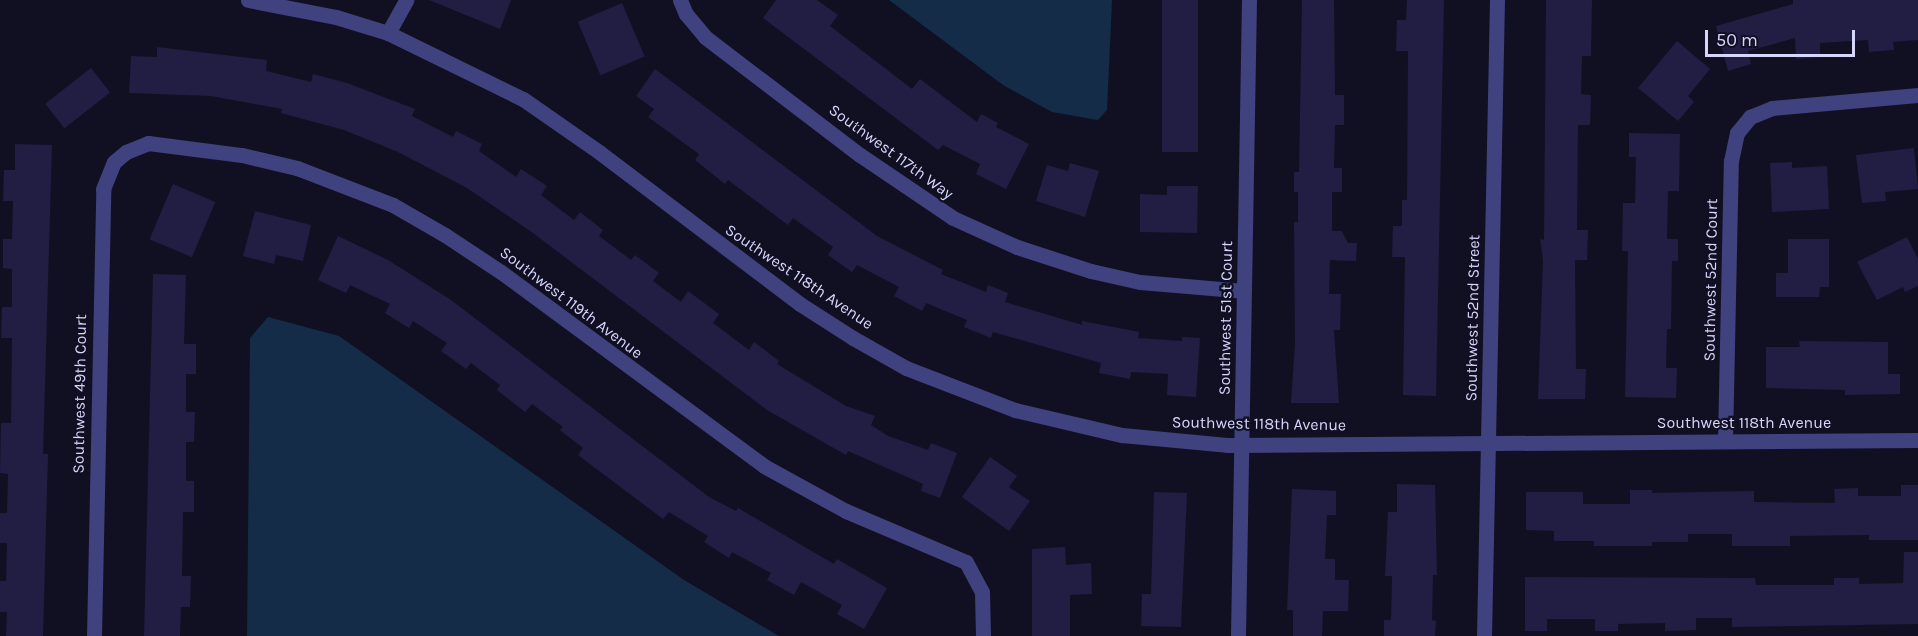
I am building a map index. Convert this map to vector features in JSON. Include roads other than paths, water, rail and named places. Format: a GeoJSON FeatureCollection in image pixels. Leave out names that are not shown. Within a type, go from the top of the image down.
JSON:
{"type":"FeatureCollection","features":[{"type":"Feature","properties":{"kind":"street","name":"Southwest 118th Avenue"},"geometry":{"type":"LineString","coordinates":[[248,0],[336,17],[388,33],[523,99],[599,152],[800,304],[906,368],[1015,411],[1122,435],[1241,445],[1918,440]]}},
{"type":"Feature","properties":{"kind":"street"},"geometry":{"type":"LineString","coordinates":[[388,33],[406,0]]}},
{"type":"Feature","properties":{"kind":"street","name":"Southwest 51st Court"},"geometry":{"type":"LineString","coordinates":[[1238,636],[1249,0]]}},
{"type":"Feature","properties":{"kind":"street","name":"Southwest 52nd Street"},"geometry":{"type":"LineString","coordinates":[[1484,636],[1497,0]]}},
{"type":"Feature","properties":{"kind":"street","name":"Southwest 117th Way"},"geometry":{"type":"LineString","coordinates":[[683,7],[705,38],[877,167],[953,218],[1017,247],[1091,271],[1140,282],[1244,291]]}},
{"type":"Feature","properties":{"kind":"street","name":"Southwest 52nd Court"},"geometry":{"type":"LineString","coordinates":[[1725,441],[1731,161],[1737,134],[1744,123],[1772,108],[1918,95]]}},
{"type":"Feature","properties":{"kind":"street","name":"Southwest 119th Avenue"},"geometry":{"type":"LineString","coordinates":[[120,157],[148,143],[242,155],[297,168],[393,205],[501,272],[709,429],[764,466],[846,511],[956,555],[973,570],[982,592],[983,636]]}},
{"type":"Feature","properties":{"kind":"street","name":"Southwest 49th Court"},"geometry":{"type":"LineString","coordinates":[[94,636],[102,202],[105,180],[120,157]]}},
{"type":"Feature","properties":{"kind":"water"},"geometry":{"type":"Polygon","coordinates":[[[889,0],[1112,0],[1107,110],[1098,120],[1052,112],[1003,85],[889,0]]]}},
{"type":"Feature","properties":{"kind":"water"},"geometry":{"type":"Polygon","coordinates":[[[268,317],[339,336],[684,580],[779,636],[247,636],[250,338],[268,317]]]}}]}
